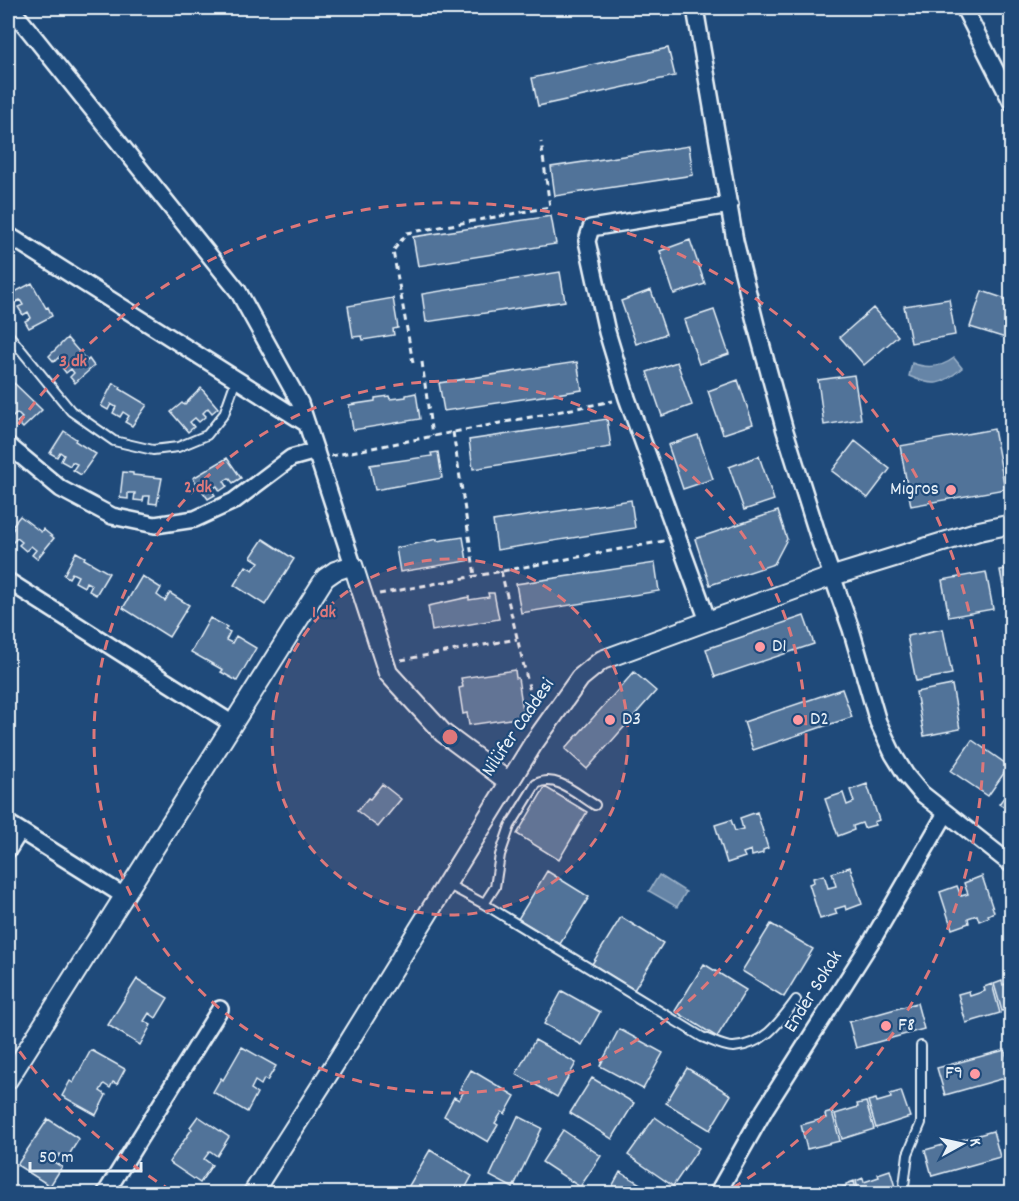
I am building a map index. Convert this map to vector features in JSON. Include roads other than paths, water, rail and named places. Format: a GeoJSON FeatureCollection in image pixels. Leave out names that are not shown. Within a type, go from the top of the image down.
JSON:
{"type":"FeatureCollection","features":[{"type":"Feature","properties":{"kind":"street"},"geometry":{"type":"LineString","coordinates":[[10,8],[238,291],[300,403],[388,673],[443,733],[510,782]]}},
{"type":"Feature","properties":{"kind":"street"},"geometry":{"type":"LineString","coordinates":[[695,8],[735,241],[789,442],[851,629],[878,722],[892,754],[906,776],[921,793],[1011,865]]}},
{"type":"Feature","properties":{"kind":"street"},"geometry":{"type":"LineString","coordinates":[[964,8],[1011,103]]}},
{"type":"Feature","properties":{"kind":"street"},"geometry":{"type":"LineString","coordinates":[[708,621],[627,398],[607,332],[587,241],[591,228],[730,206]]}},
{"type":"Feature","properties":{"kind":"street"},"geometry":{"type":"LineString","coordinates":[[8,235],[307,424]]}},
{"type":"Feature","properties":{"kind":"street"},"geometry":{"type":"LineString","coordinates":[[8,445],[62,489],[112,516],[155,525],[195,519],[234,501],[291,458],[317,455]]}},
{"type":"Feature","properties":{"kind":"street","name":"Nilüfer Caddesi"},"geometry":{"type":"LineString","coordinates":[[252,1194],[540,734],[580,678],[602,660],[833,576],[979,531],[1011,524]]}},
{"type":"Feature","properties":{"kind":"street"},"geometry":{"type":"LineString","coordinates":[[8,1080],[325,579],[335,571],[353,565]]}},
{"type":"Feature","properties":{"kind":"street"},"geometry":{"type":"LineString","coordinates":[[8,581],[232,724]]}},
{"type":"Feature","properties":{"kind":"street","name":"Ender Sokak"},"geometry":{"type":"LineString","coordinates":[[717,1194],[765,1109],[873,939],[946,813]]}},
{"type":"Feature","properties":{"kind":"street"},"geometry":{"type":"LineString","coordinates":[[8,850],[14,827],[124,896]]}},
{"type":"Feature","properties":{"kind":"street"},"geometry":{"type":"LineString","coordinates":[[105,1194],[220,1009]]}},
{"type":"Feature","properties":{"kind":"lane"},"geometry":{"type":"LineString","coordinates":[[8,334],[71,411],[114,441],[153,450],[178,447],[207,435],[224,414],[236,380]]}},
{"type":"Feature","properties":{"kind":"lane"},"geometry":{"type":"LineString","coordinates":[[484,904],[495,887],[500,855],[510,826],[536,784],[543,780],[553,780],[595,806]]}},
{"type":"Feature","properties":{"kind":"lane"},"geometry":{"type":"LineString","coordinates":[[447,884],[484,904],[702,1037],[732,1047],[760,1039],[776,1027],[796,1000]]}},
{"type":"Feature","properties":{"kind":"lane"},"geometry":{"type":"LineString","coordinates":[[903,1194],[908,1154],[921,1123],[921,1046]]}},
{"type":"Feature","properties":{"kind":"water"},"geometry":{"type":"Polygon","coordinates":[[[954,358],[962,368],[943,381],[931,383],[909,376],[912,363],[934,366],[944,364],[954,358]]]}},
{"type":"Feature","properties":{"kind":"water"},"geometry":{"type":"Polygon","coordinates":[[[659,875],[686,892],[677,907],[649,891],[659,875]]]}},
{"type":"Feature","properties":{"kind":"place","name":"Migros"},"geometry":{"type":"Point","coordinates":[951,490]}},
{"type":"Feature","properties":{"kind":"place","name":"D1"},"geometry":{"type":"Point","coordinates":[760,647]}},
{"type":"Feature","properties":{"kind":"place","name":"D3"},"geometry":{"type":"Point","coordinates":[610,720]}},
{"type":"Feature","properties":{"kind":"place","name":"D2"},"geometry":{"type":"Point","coordinates":[798,720]}},
{"type":"Feature","properties":{"kind":"place","name":"F8"},"geometry":{"type":"Point","coordinates":[886,1026]}},
{"type":"Feature","properties":{"kind":"place","name":"F9"},"geometry":{"type":"Point","coordinates":[975,1074]}}]}
